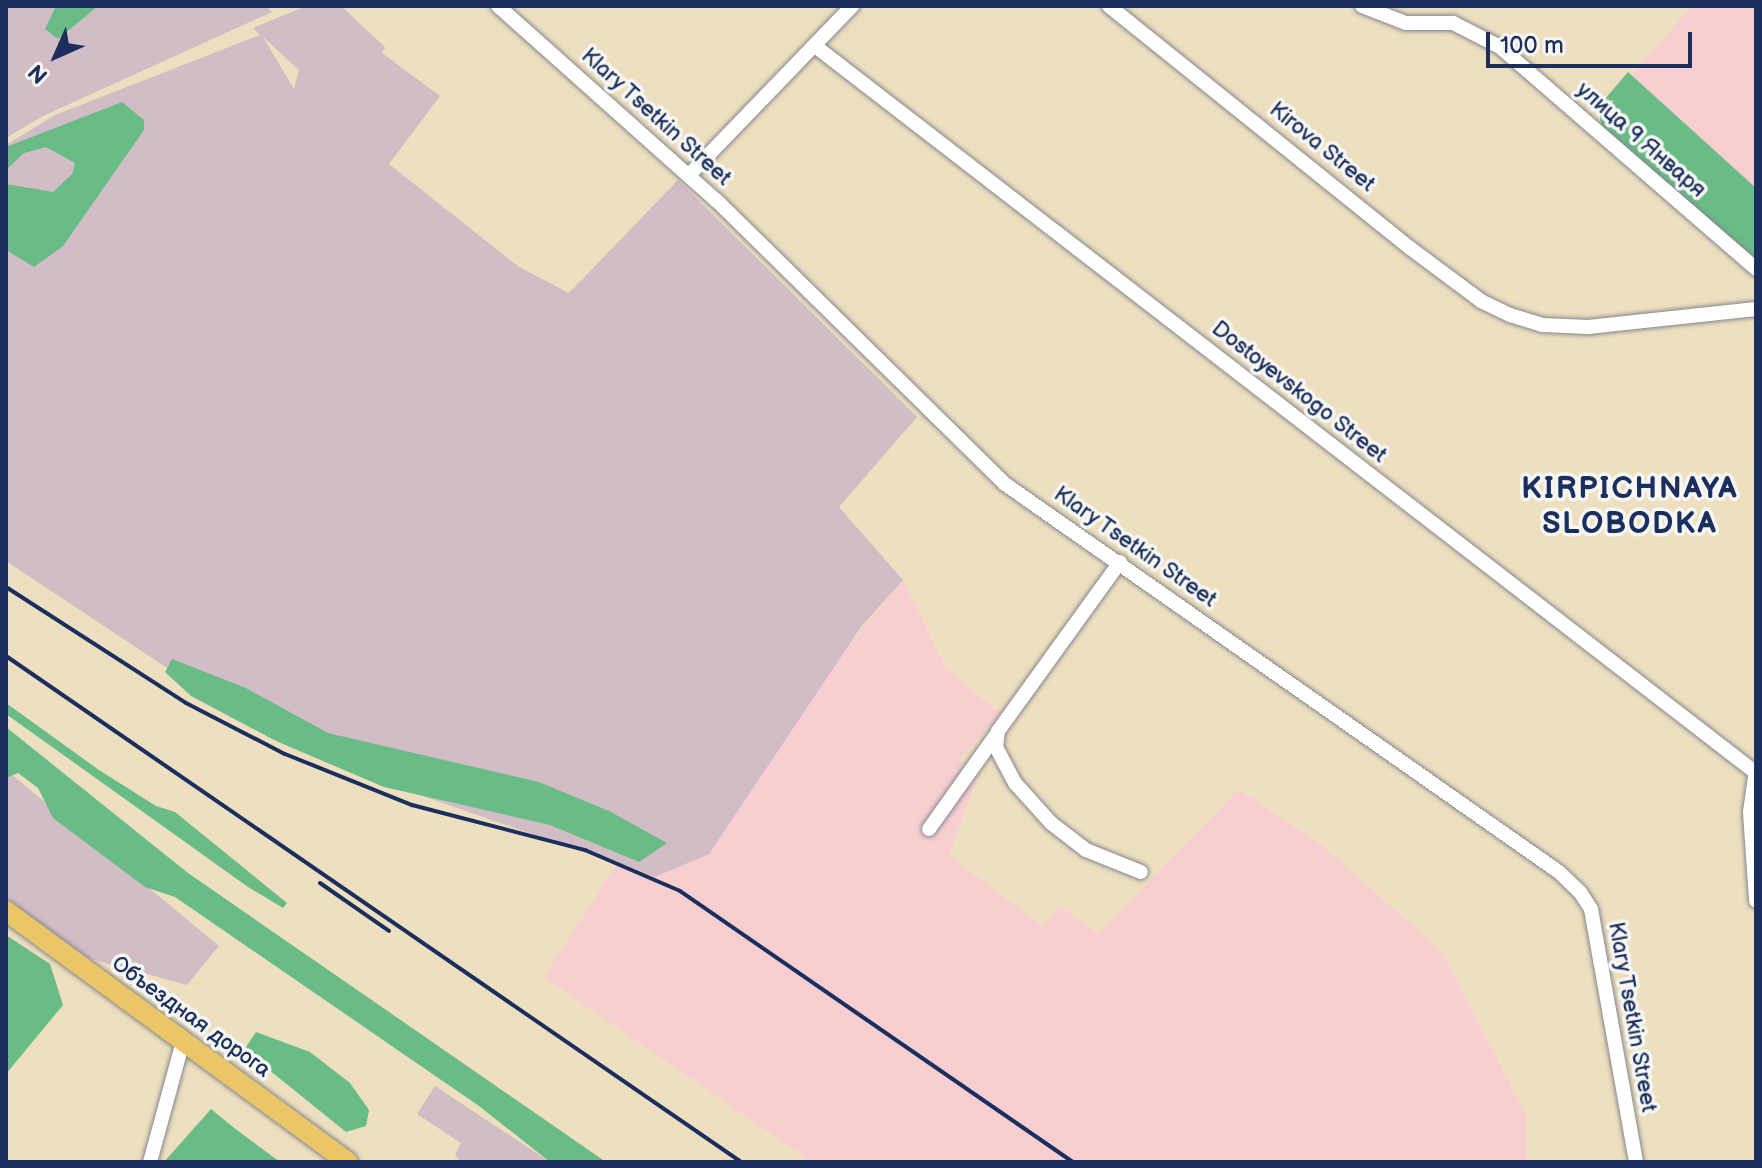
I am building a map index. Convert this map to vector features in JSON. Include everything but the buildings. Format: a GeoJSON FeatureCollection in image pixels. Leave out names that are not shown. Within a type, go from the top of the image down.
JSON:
{"type":"FeatureCollection","features":[{"type":"Feature","properties":{"kind":"main road","name":"Объездная дорога"},"geometry":{"type":"LineString","coordinates":[[6,911],[348,1162]]}},
{"type":"Feature","properties":{"kind":"street","name":"Klary Tsetkin Street"},"geometry":{"type":"LineString","coordinates":[[498,6],[689,175],[977,460],[1559,872],[1580,892],[1591,909],[1636,1162]]}},
{"type":"Feature","properties":{"kind":"street"},"geometry":{"type":"LineString","coordinates":[[689,175],[852,6]]}},
{"type":"Feature","properties":{"kind":"street","name":"Kirova Street"},"geometry":{"type":"LineString","coordinates":[[1109,6],[1410,248],[1481,301],[1510,315],[1543,325],[1588,327],[1756,309]]}},
{"type":"Feature","properties":{"kind":"street","name":"улица 9 Января"},"geometry":{"type":"LineString","coordinates":[[1362,6],[1406,23],[1453,23],[1500,47],[1756,269]]}},
{"type":"Feature","properties":{"kind":"street","name":"Dostoyevskogo Street"},"geometry":{"type":"LineString","coordinates":[[815,46],[1756,771]]}},
{"type":"Feature","properties":{"kind":"street"},"geometry":{"type":"LineString","coordinates":[[929,829],[1120,562]]}},
{"type":"Feature","properties":{"kind":"street"},"geometry":{"type":"LineString","coordinates":[[998,731],[1001,763],[1051,823],[1086,850],[1141,872]]}},
{"type":"Feature","properties":{"kind":"street"},"geometry":{"type":"LineString","coordinates":[[1756,771],[1753,812],[1756,901]]}},
{"type":"Feature","properties":{"kind":"street"},"geometry":{"type":"LineString","coordinates":[[150,1162],[183,1041]]}},
{"type":"Feature","properties":{"kind":"shaded area"},"geometry":{"type":"Polygon","coordinates":[[[6,6],[266,6],[272,12],[43,116],[6,138],[6,6]]]}},
{"type":"Feature","properties":{"kind":"shaded area"},"geometry":{"type":"Polygon","coordinates":[[[306,6],[341,6],[385,47],[382,53],[440,96],[389,164],[519,267],[569,293],[678,180],[917,417],[839,507],[903,580],[861,627],[709,854],[655,877],[417,794],[173,672],[6,561],[6,145],[55,115],[260,35],[253,28],[306,6]],[[263,37],[294,89],[299,70],[263,37]]]}},
{"type":"Feature","properties":{"kind":"shaded area"},"geometry":{"type":"Polygon","coordinates":[[[1692,6],[1756,6],[1756,232],[1607,102],[1692,6]]]}},
{"type":"Feature","properties":{"kind":"shaded area"},"geometry":{"type":"Polygon","coordinates":[[[903,580],[946,669],[1001,714],[959,760],[977,777],[949,856],[1043,926],[1060,906],[1098,934],[1238,790],[1320,844],[1443,953],[1526,1115],[1527,1162],[812,1162],[544,977],[619,861],[655,877],[903,580]]]}},
{"type":"Feature","properties":{"kind":"shaded area"},"geometry":{"type":"Polygon","coordinates":[[[6,770],[219,946],[187,985],[87,958],[6,898],[6,770]]]}},
{"type":"Feature","properties":{"kind":"shaded area"},"geometry":{"type":"Polygon","coordinates":[[[435,1086],[550,1162],[461,1162],[455,1155],[461,1143],[417,1114],[435,1086]]]}},
{"type":"Feature","properties":{"kind":"green space"},"geometry":{"type":"Polygon","coordinates":[[[56,6],[98,6],[58,39],[45,29],[56,6]]]}},
{"type":"Feature","properties":{"kind":"green space"},"geometry":{"type":"Polygon","coordinates":[[[1628,72],[1756,188],[1756,263],[1601,127],[1599,106],[1628,72]]]}},
{"type":"Feature","properties":{"kind":"green space"},"geometry":{"type":"Polygon","coordinates":[[[122,102],[144,120],[144,130],[63,246],[34,267],[6,250],[6,184],[53,192],[72,174],[75,163],[46,147],[24,153],[6,170],[6,147],[122,102]]]}},
{"type":"Feature","properties":{"kind":"green space"},"geometry":{"type":"Polygon","coordinates":[[[172,659],[246,688],[328,733],[539,782],[609,811],[667,843],[639,862],[550,825],[384,787],[276,741],[191,696],[165,672],[172,659]]]}},
{"type":"Feature","properties":{"kind":"green space"},"geometry":{"type":"Polygon","coordinates":[[[6,703],[99,770],[156,806],[175,812],[287,903],[283,908],[248,887],[6,714],[6,703]]]}},
{"type":"Feature","properties":{"kind":"green space"},"geometry":{"type":"Polygon","coordinates":[[[6,727],[188,873],[606,1162],[550,1162],[479,1106],[175,897],[145,887],[53,818],[38,788],[18,773],[6,778],[6,727]]]}},
{"type":"Feature","properties":{"kind":"green space"},"geometry":{"type":"Polygon","coordinates":[[[6,935],[50,964],[63,1005],[6,1074],[6,935]]]}},
{"type":"Feature","properties":{"kind":"green space"},"geometry":{"type":"Polygon","coordinates":[[[256,1032],[310,1052],[350,1083],[369,1110],[366,1126],[346,1132],[263,1065],[246,1047],[256,1032]]]}},
{"type":"Feature","properties":{"kind":"green space"},"geometry":{"type":"Polygon","coordinates":[[[211,1109],[233,1127],[280,1162],[164,1162],[211,1109]]]}},
{"type":"Feature","properties":{"kind":"railway"},"geometry":{"type":"LineString","coordinates":[[6,587],[186,703],[285,754],[412,805],[585,850],[680,891],[1073,1162]]}},
{"type":"Feature","properties":{"kind":"railway"},"geometry":{"type":"LineString","coordinates":[[6,656],[741,1162]]}},
{"type":"Feature","properties":{"kind":"railway"},"geometry":{"type":"LineString","coordinates":[[320,883],[389,931]]}},
{"type":"Feature","properties":{"kind":"district","name":"KIRPICHNAYA SLOBODKA"},"geometry":{"type":"Point","coordinates":[1630,506]}}]}
